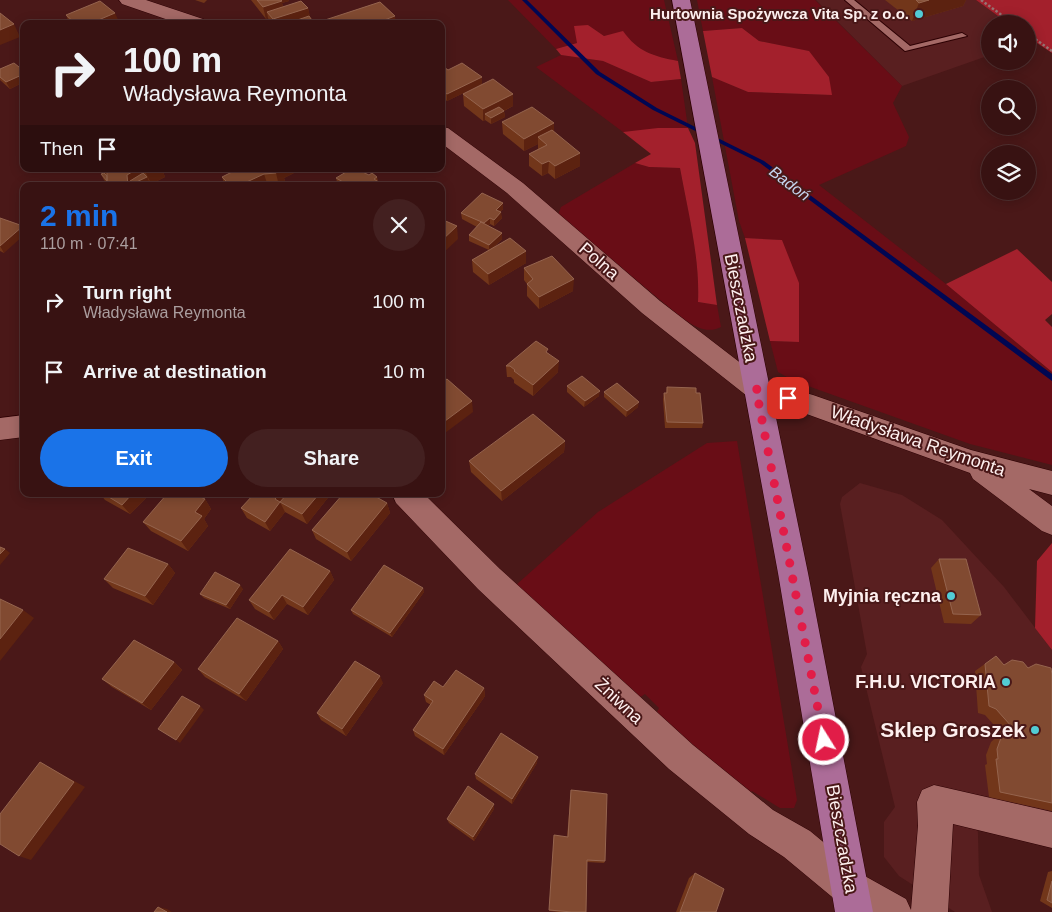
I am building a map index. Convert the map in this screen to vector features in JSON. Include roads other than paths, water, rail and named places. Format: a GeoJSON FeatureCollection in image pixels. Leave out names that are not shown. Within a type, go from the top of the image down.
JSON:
{"type":"FeatureCollection","features":[{"type":"Feature","properties":{"kind":"main road","name":"Bieszczadzka"},"geometry":{"type":"LineString","coordinates":[[681,0],[810,665],[852,900]]}},
{"type":"Feature","properties":{"kind":"street"},"geometry":{"type":"LineString","coordinates":[[128,0],[187,20]]}},
{"type":"Feature","properties":{"kind":"street","name":"Polna"},"geometry":{"type":"LineString","coordinates":[[445,136],[515,188],[659,313],[756,389]]}},
{"type":"Feature","properties":{"kind":"street","name":"Władysława Reymonta"},"geometry":{"type":"LineString","coordinates":[[756,389],[804,402],[971,462],[1052,483]]}},
{"type":"Feature","properties":{"kind":"street"},"geometry":{"type":"LineString","coordinates":[[0,429],[20,426]]}},
{"type":"Feature","properties":{"kind":"street"},"geometry":{"type":"LineString","coordinates":[[971,462],[1052,522]]}},
{"type":"Feature","properties":{"kind":"street","name":"Żniwna"},"geometry":{"type":"LineString","coordinates":[[409,497],[489,579],[681,757],[761,822],[797,844],[852,900],[893,912]]}},
{"type":"Feature","properties":{"kind":"street"},"geometry":{"type":"LineString","coordinates":[[929,912],[936,826],[934,802],[1052,830]]}},
{"type":"Feature","properties":{"kind":"lane"},"geometry":{"type":"LineString","coordinates":[[849,0],[908,49],[962,36]]}},
{"type":"Feature","properties":{"kind":"waterway","name":"Badoń"},"geometry":{"type":"LineString","coordinates":[[524,0],[598,73],[655,109],[762,162],[1052,378]]}},
{"type":"Feature","properties":{"kind":"place","name":"Hurtownia Spożywcza Vita Sp. z o.o."},"geometry":{"type":"Point","coordinates":[919,14]}},
{"type":"Feature","properties":{"kind":"place","name":"Myjnia ręczna"},"geometry":{"type":"Point","coordinates":[951,596]}},
{"type":"Feature","properties":{"kind":"place","name":"F.H.U. VICTORIA"},"geometry":{"type":"Point","coordinates":[1006,682]}},
{"type":"Feature","properties":{"kind":"place","name":"Sklep Groszek"},"geometry":{"type":"Point","coordinates":[1035,730]}}]}
